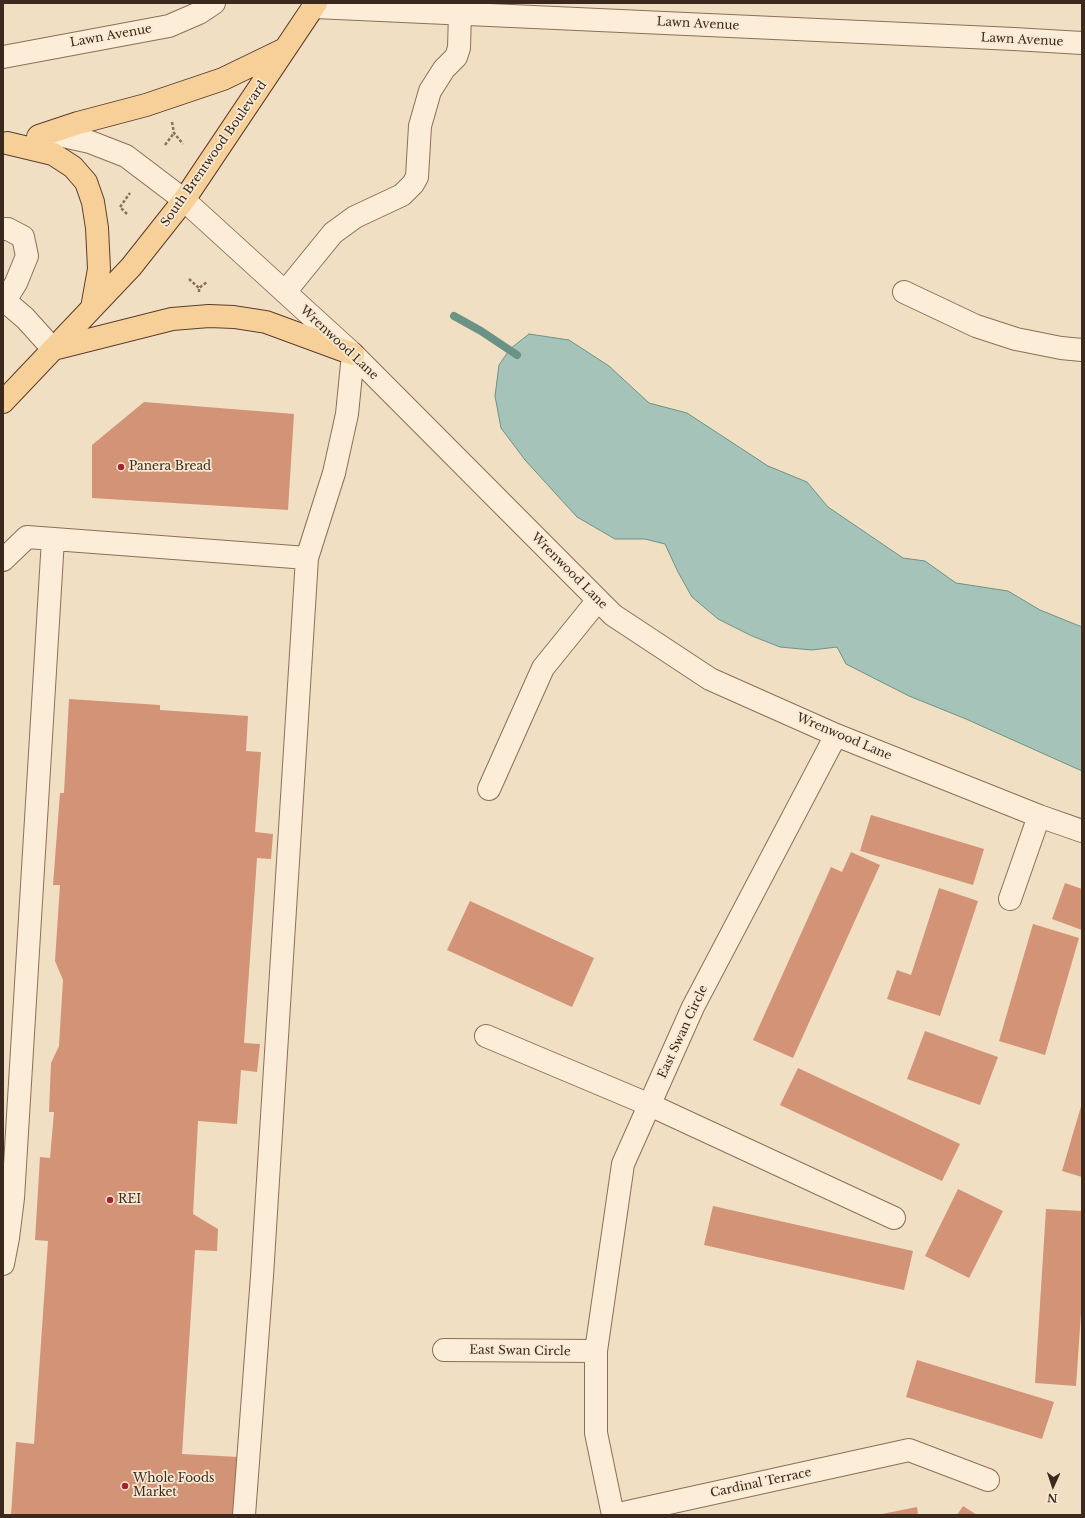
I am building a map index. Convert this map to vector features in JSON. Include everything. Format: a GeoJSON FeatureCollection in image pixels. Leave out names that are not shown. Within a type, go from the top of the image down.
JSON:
{"type":"FeatureCollection","features":[{"type":"Feature","properties":{"kind":"main road","name":"South Brentwood Boulevard"},"geometry":{"type":"LineString","coordinates":[[5,395],[53,349],[131,267],[184,200],[315,5]]}},
{"type":"Feature","properties":{"kind":"main road"},"geometry":{"type":"LineString","coordinates":[[39,136],[78,123],[146,105],[223,79],[286,49]]}},
{"type":"Feature","properties":{"kind":"main road"},"geometry":{"type":"LineString","coordinates":[[5,143],[53,154],[73,167],[86,182],[93,202],[97,228],[99,270],[92,308]]}},
{"type":"Feature","properties":{"kind":"main road"},"geometry":{"type":"LineString","coordinates":[[53,349],[172,319],[209,316],[234,317],[266,322],[353,354]]}},
{"type":"Feature","properties":{"kind":"street","name":"Lawn Avenue"},"geometry":{"type":"LineString","coordinates":[[3,57],[169,26],[199,14],[214,3]]}},
{"type":"Feature","properties":{"kind":"street","name":"Lawn Avenue"},"geometry":{"type":"LineString","coordinates":[[315,5],[460,13],[632,12],[1082,44]]}},
{"type":"Feature","properties":{"kind":"street"},"geometry":{"type":"LineString","coordinates":[[285,292],[333,233],[355,217],[402,195],[413,184],[417,177],[420,126],[430,91],[444,69],[456,57],[459,48],[460,13]]}},
{"type":"Feature","properties":{"kind":"street","name":"Wrenwood Lane"},"geometry":{"type":"LineString","coordinates":[[5,143],[39,136],[63,136],[90,142],[126,156],[184,200],[353,354],[613,615],[710,679],[836,735],[1039,816],[1082,831]]}},
{"type":"Feature","properties":{"kind":"street"},"geometry":{"type":"LineString","coordinates":[[3,229],[8,229],[23,238],[27,256],[16,284],[4,303],[25,318],[53,349]]}},
{"type":"Feature","properties":{"kind":"street"},"geometry":{"type":"LineString","coordinates":[[904,292],[976,326],[1016,339],[1061,348],[1082,350]]}},
{"type":"Feature","properties":{"kind":"street"},"geometry":{"type":"LineString","coordinates":[[244,1515],[262,1276],[307,558],[334,473],[347,414],[353,354]]}},
{"type":"Feature","properties":{"kind":"street"},"geometry":{"type":"LineString","coordinates":[[3,560],[27,538],[307,558]]}},
{"type":"Feature","properties":{"kind":"street"},"geometry":{"type":"LineString","coordinates":[[3,1264],[8,1238],[8,1198],[53,539]]}},
{"type":"Feature","properties":{"kind":"street"},"geometry":{"type":"LineString","coordinates":[[489,789],[542,668],[598,600]]}},
{"type":"Feature","properties":{"kind":"street","name":"East Swan Circle"},"geometry":{"type":"LineString","coordinates":[[613,1515],[596,1433],[596,1352],[623,1164],[693,1007],[836,735]]}},
{"type":"Feature","properties":{"kind":"street"},"geometry":{"type":"LineString","coordinates":[[1010,899],[1039,816]]}},
{"type":"Feature","properties":{"kind":"street"},"geometry":{"type":"LineString","coordinates":[[486,1036],[650,1104],[894,1218]]}},
{"type":"Feature","properties":{"kind":"street","name":"East Swan Circle"},"geometry":{"type":"LineString","coordinates":[[444,1350],[596,1352]]}},
{"type":"Feature","properties":{"kind":"street","name":"Cardinal Terrace"},"geometry":{"type":"LineString","coordinates":[[613,1515],[908,1450],[988,1480]]}},
{"type":"Feature","properties":{"kind":"path"},"geometry":{"type":"LineString","coordinates":[[172,120],[174,133],[183,144]]}},
{"type":"Feature","properties":{"kind":"path"},"geometry":{"type":"LineString","coordinates":[[166,145],[174,133]]}},
{"type":"Feature","properties":{"kind":"path"},"geometry":{"type":"LineString","coordinates":[[127,214],[120,207],[130,194]]}},
{"type":"Feature","properties":{"kind":"path"},"geometry":{"type":"LineString","coordinates":[[189,279],[199,288]]}},
{"type":"Feature","properties":{"kind":"water"},"geometry":{"type":"Polygon","coordinates":[[[529,334],[569,340],[609,366],[649,403],[687,413],[768,466],[807,482],[828,507],[903,558],[925,561],[956,583],[1008,591],[1040,610],[1082,627],[1082,771],[966,719],[909,696],[846,664],[837,647],[812,650],[780,647],[752,636],[718,619],[692,597],[665,544],[645,539],[615,539],[577,517],[525,460],[501,428],[495,396],[499,365],[510,349],[529,334]]]}},
{"type":"Feature","properties":{"kind":"building"},"geometry":{"type":"Polygon","coordinates":[[[144,402],[294,414],[288,510],[92,498],[92,445],[144,402]]]}},
{"type":"Feature","properties":{"kind":"building"},"geometry":{"type":"Polygon","coordinates":[[[69,699],[160,705],[160,710],[248,716],[246,751],[261,752],[255,832],[273,834],[271,859],[257,858],[244,1043],[260,1044],[257,1072],[241,1070],[237,1124],[198,1121],[193,1214],[218,1229],[217,1251],[195,1250],[182,1454],[239,1457],[235,1515],[11,1515],[16,1442],[34,1444],[48,1241],[35,1240],[40,1157],[50,1158],[54,1112],[49,1112],[51,1063],[59,1046],[63,980],[55,961],[60,885],[53,885],[60,793],[64,793],[69,699]]]}},
{"type":"Feature","properties":{"kind":"building"},"geometry":{"type":"Polygon","coordinates":[[[871,815],[984,849],[973,885],[860,851],[871,815]]]}},
{"type":"Feature","properties":{"kind":"building"},"geometry":{"type":"Polygon","coordinates":[[[851,852],[880,865],[793,1058],[753,1040],[831,867],[842,872],[851,852]]]}},
{"type":"Feature","properties":{"kind":"building"},"geometry":{"type":"Polygon","coordinates":[[[1065,883],[1082,889],[1082,930],[1052,919],[1065,883]]]}},
{"type":"Feature","properties":{"kind":"building"},"geometry":{"type":"Polygon","coordinates":[[[939,888],[978,901],[940,1016],[887,999],[897,970],[911,975],[939,888]]]}},
{"type":"Feature","properties":{"kind":"building"},"geometry":{"type":"Polygon","coordinates":[[[470,901],[594,958],[572,1007],[447,950],[470,901]]]}},
{"type":"Feature","properties":{"kind":"building"},"geometry":{"type":"Polygon","coordinates":[[[1033,924],[1079,938],[1045,1055],[999,1041],[1033,924]]]}},
{"type":"Feature","properties":{"kind":"building"},"geometry":{"type":"Polygon","coordinates":[[[925,1031],[998,1057],[980,1105],[907,1079],[925,1031]]]}},
{"type":"Feature","properties":{"kind":"building"},"geometry":{"type":"Polygon","coordinates":[[[798,1068],[960,1144],[942,1181],[780,1105],[798,1068]]]}},
{"type":"Feature","properties":{"kind":"building"},"geometry":{"type":"Polygon","coordinates":[[[1082,1103],[1082,1177],[1062,1171],[1082,1103]]]}},
{"type":"Feature","properties":{"kind":"building"},"geometry":{"type":"Polygon","coordinates":[[[958,1189],[1003,1211],[969,1278],[925,1256],[958,1189]]]}},
{"type":"Feature","properties":{"kind":"building"},"geometry":{"type":"Polygon","coordinates":[[[713,1206],[913,1251],[904,1290],[704,1245],[713,1206]]]}},
{"type":"Feature","properties":{"kind":"building"},"geometry":{"type":"Polygon","coordinates":[[[1046,1209],[1082,1211],[1082,1298],[1076,1386],[1035,1383],[1046,1209]]]}},
{"type":"Feature","properties":{"kind":"building"},"geometry":{"type":"Polygon","coordinates":[[[917,1360],[1054,1402],[1042,1439],[906,1397],[917,1360]]]}},
{"type":"Feature","properties":{"kind":"building"},"geometry":{"type":"Polygon","coordinates":[[[963,1506],[977,1515],[957,1515],[963,1506]]]}},
{"type":"Feature","properties":{"kind":"building"},"geometry":{"type":"Polygon","coordinates":[[[917,1507],[918,1515],[882,1515],[882,1514],[917,1507]]]}},
{"type":"Feature","properties":{"kind":"waterway"},"geometry":{"type":"LineString","coordinates":[[454,316],[481,331],[517,355]]}},
{"type":"Feature","properties":{"kind":"place","name":"Panera Bread"},"geometry":{"type":"Point","coordinates":[121,467]}},
{"type":"Feature","properties":{"kind":"place","name":"REI"},"geometry":{"type":"Point","coordinates":[110,1200]}},
{"type":"Feature","properties":{"kind":"place","name":"Whole Foods Market"},"geometry":{"type":"Point","coordinates":[125,1486]}}]}
